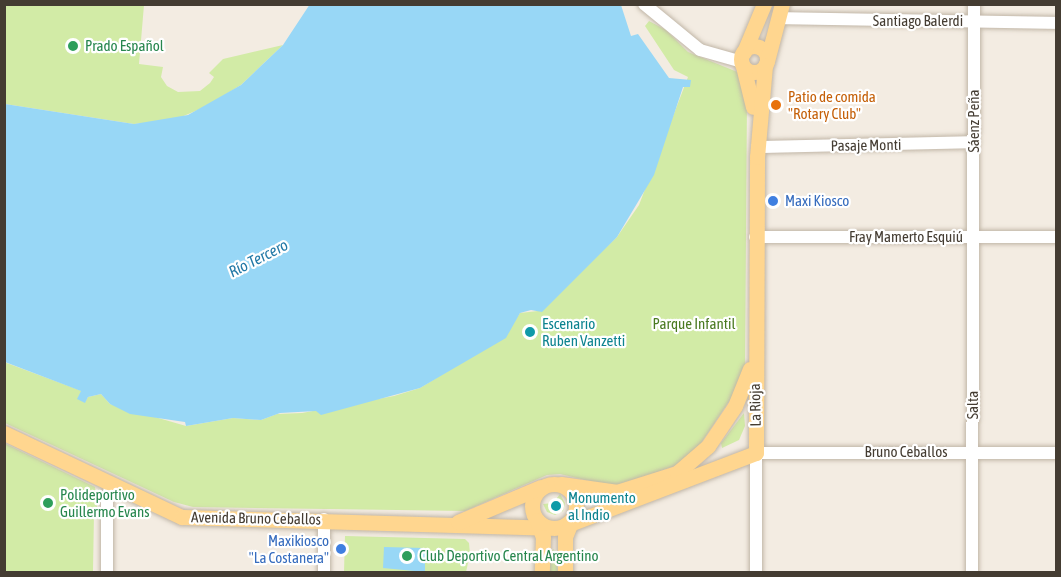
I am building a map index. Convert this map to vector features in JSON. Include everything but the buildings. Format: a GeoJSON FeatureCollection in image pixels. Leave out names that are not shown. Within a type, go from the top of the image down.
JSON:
{"type":"FeatureCollection","features":[{"type":"Feature","properties":{"kind":"main road"},"geometry":{"type":"LineString","coordinates":[[757,147],[752,93],[743,60],[764,4]]}},
{"type":"Feature","properties":{"kind":"main road"},"geometry":{"type":"LineString","coordinates":[[757,147],[766,63],[781,11]]}},
{"type":"Feature","properties":{"kind":"main road"},"geometry":{"type":"LineString","coordinates":[[743,60],[759,48],[766,63]]}},
{"type":"Feature","properties":{"kind":"main road"},"geometry":{"type":"LineString","coordinates":[[743,60],[757,72],[766,63]]}},
{"type":"Feature","properties":{"kind":"main road","name":"La Rioja"},"geometry":{"type":"LineString","coordinates":[[756,453],[754,345],[757,147]]}},
{"type":"Feature","properties":{"kind":"main road"},"geometry":{"type":"LineString","coordinates":[[542,573],[542,525],[533,500],[542,487],[561,484],[626,491],[663,480],[690,465],[708,446],[745,387],[754,345]]}},
{"type":"Feature","properties":{"kind":"main road","name":"Avenida Bruno Ceballos"},"geometry":{"type":"LineString","coordinates":[[4,434],[182,517],[542,525]]}},
{"type":"Feature","properties":{"kind":"main road"},"geometry":{"type":"LineString","coordinates":[[542,525],[570,522],[756,453]]}},
{"type":"Feature","properties":{"kind":"main road"},"geometry":{"type":"LineString","coordinates":[[561,484],[571,490],[576,501],[565,537],[565,573]]}},
{"type":"Feature","properties":{"kind":"main road","name":"Avenida Bruno Ceballos"},"geometry":{"type":"LineString","coordinates":[[455,523],[542,487]]}},
{"type":"Feature","properties":{"kind":"street"},"geometry":{"type":"LineString","coordinates":[[644,4],[700,50],[743,60]]}},
{"type":"Feature","properties":{"kind":"street","name":"Sáenz Peña"},"geometry":{"type":"LineString","coordinates":[[974,4],[974,237]]}},
{"type":"Feature","properties":{"kind":"street","name":"Santiago Balerdi"},"geometry":{"type":"LineString","coordinates":[[781,11],[1056,23]]}},
{"type":"Feature","properties":{"kind":"street","name":"Pasaje Monti"},"geometry":{"type":"LineString","coordinates":[[757,147],[974,142]]}},
{"type":"Feature","properties":{"kind":"street","name":"Fray Mamerto Esquiú"},"geometry":{"type":"LineString","coordinates":[[755,237],[1056,237]]}},
{"type":"Feature","properties":{"kind":"street","name":"Salta"},"geometry":{"type":"LineString","coordinates":[[972,573],[974,237]]}},
{"type":"Feature","properties":{"kind":"street","name":"Bruno Ceballos"},"geometry":{"type":"LineString","coordinates":[[756,453],[1056,453]]}},
{"type":"Feature","properties":{"kind":"street","name":"La Rioja"},"geometry":{"type":"LineString","coordinates":[[756,453],[756,573]]}},
{"type":"Feature","properties":{"kind":"street"},"geometry":{"type":"LineString","coordinates":[[107,573],[107,501],[111,484]]}},
{"type":"Feature","properties":{"kind":"street"},"geometry":{"type":"LineString","coordinates":[[324,519],[324,573]]}},
{"type":"Feature","properties":{"kind":"green space"},"geometry":{"type":"Polygon","coordinates":[[[4,5],[144,5],[139,64],[163,67],[161,77],[167,86],[178,92],[200,91],[210,83],[214,77],[209,73],[223,59],[283,45],[241,85],[205,107],[174,120],[134,124],[5,104],[4,5]]]}},
{"type":"Feature","properties":{"kind":"green space","name":"Parque Infantil"},"geometry":{"type":"Polygon","coordinates":[[[649,21],[666,30],[688,52],[740,73],[747,99],[745,371],[742,382],[689,461],[615,487],[560,474],[547,475],[465,511],[193,507],[174,502],[5,423],[4,362],[82,391],[85,402],[88,397],[101,394],[110,404],[186,426],[233,418],[261,420],[277,414],[302,413],[394,396],[420,388],[487,347],[509,329],[520,313],[538,311],[617,237],[639,205],[688,77],[674,70],[645,26],[649,21]]]}},
{"type":"Feature","properties":{"kind":"green space"},"geometry":{"type":"Polygon","coordinates":[[[744,413],[745,426],[739,440],[722,448],[721,443],[744,413]]]}},
{"type":"Feature","properties":{"kind":"green space","name":"Polideportivo Guillermo Evans"},"geometry":{"type":"Polygon","coordinates":[[[4,443],[95,487],[98,513],[94,514],[93,572],[5,572],[4,443]]]}},
{"type":"Feature","properties":{"kind":"green space"},"geometry":{"type":"Polygon","coordinates":[[[560,494],[565,503],[563,511],[555,515],[547,512],[543,504],[553,503],[560,494]]]}},
{"type":"Feature","properties":{"kind":"green space","name":"Club Deportivo Central Argentino"},"geometry":{"type":"Polygon","coordinates":[[[345,536],[465,539],[469,543],[470,554],[466,572],[344,572],[345,536]]]}},
{"type":"Feature","properties":{"kind":"green space"},"geometry":{"type":"Polygon","coordinates":[[[554,549],[558,572],[549,572],[549,553],[554,549]]]}},
{"type":"Feature","properties":{"kind":"water","name":"Río Tercero"},"geometry":{"type":"Polygon","coordinates":[[[310,4],[621,5],[631,36],[638,34],[669,78],[691,80],[690,87],[683,87],[654,175],[617,237],[542,312],[531,310],[520,313],[506,338],[420,388],[321,415],[316,411],[280,413],[261,420],[233,418],[186,426],[185,422],[130,414],[110,404],[101,394],[88,397],[85,403],[77,399],[81,391],[5,362],[5,104],[134,124],[188,115],[241,85],[283,45],[310,4]]]}},
{"type":"Feature","properties":{"kind":"water"},"geometry":{"type":"Polygon","coordinates":[[[384,547],[425,548],[425,572],[383,568],[384,547]]]}},
{"type":"Feature","properties":{"kind":"place","name":"Prado Español"},"geometry":{"type":"Point","coordinates":[73,46]}},
{"type":"Feature","properties":{"kind":"place","name":"Patio de comida \"Rotary Club\""},"geometry":{"type":"Point","coordinates":[776,105]}},
{"type":"Feature","properties":{"kind":"place","name":"Maxi Kiosco"},"geometry":{"type":"Point","coordinates":[773,201]}},
{"type":"Feature","properties":{"kind":"place","name":"Escenario Ruben Vanzetti"},"geometry":{"type":"Point","coordinates":[530,332]}},
{"type":"Feature","properties":{"kind":"place","name":"Polideportivo Guillermo Evans"},"geometry":{"type":"Point","coordinates":[48,503]}},
{"type":"Feature","properties":{"kind":"place","name":"Monumento al Indio"},"geometry":{"type":"Point","coordinates":[556,506]}},
{"type":"Feature","properties":{"kind":"place","name":"Maxikiosco \"La Costanera\""},"geometry":{"type":"Point","coordinates":[341,549]}},
{"type":"Feature","properties":{"kind":"place","name":"Club Deportivo Central Argentino"},"geometry":{"type":"Point","coordinates":[407,556]}}]}
